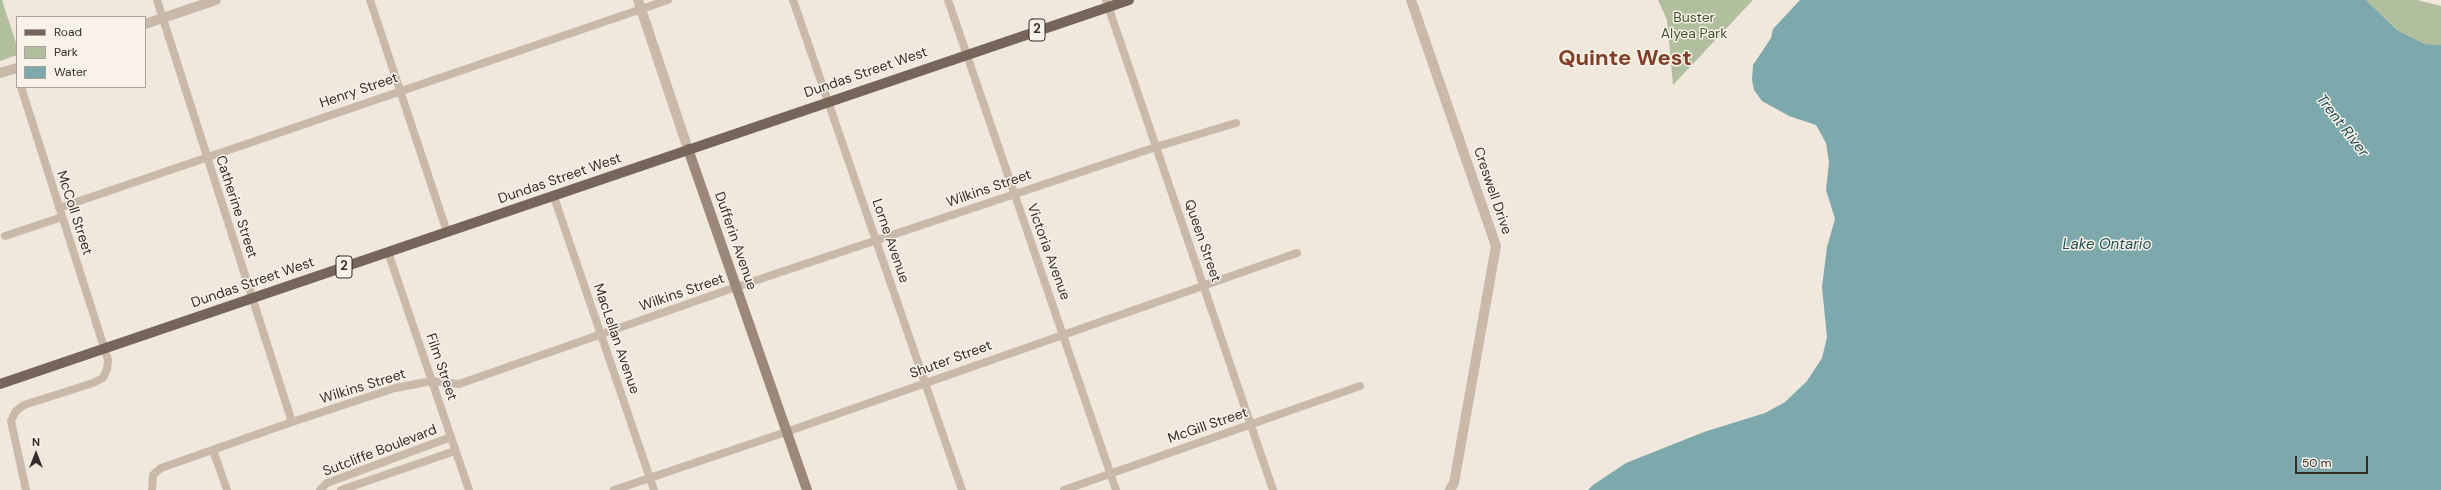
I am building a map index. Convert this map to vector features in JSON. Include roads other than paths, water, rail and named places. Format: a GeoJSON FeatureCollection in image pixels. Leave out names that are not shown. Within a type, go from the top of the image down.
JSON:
{"type":"FeatureCollection","features":[{"type":"Feature","properties":{"kind":"main road","name":"Dundas Street West"},"geometry":{"type":"LineString","coordinates":[[0,384],[554,197],[688,149],[966,54],[1108,3],[1129,0]]}},
{"type":"Feature","properties":{"kind":"main road","name":"Dufferin Avenue"},"geometry":{"type":"LineString","coordinates":[[688,149],[807,490]]}},
{"type":"Feature","properties":{"kind":"street","name":"Catherine Street"},"geometry":{"type":"LineString","coordinates":[[157,0],[292,422]]}},
{"type":"Feature","properties":{"kind":"street"},"geometry":{"type":"LineString","coordinates":[[146,24],[216,0]]}},
{"type":"Feature","properties":{"kind":"street"},"geometry":{"type":"LineString","coordinates":[[370,0],[447,232]]}},
{"type":"Feature","properties":{"kind":"street","name":"Henry Street"},"geometry":{"type":"LineString","coordinates":[[59,208],[400,91],[639,5],[668,0]]}},
{"type":"Feature","properties":{"kind":"street","name":"Lorne Avenue"},"geometry":{"type":"LineString","coordinates":[[793,0],[962,490]]}},
{"type":"Feature","properties":{"kind":"street","name":"Victoria Avenue"},"geometry":{"type":"LineString","coordinates":[[948,0],[1014,194],[1064,333],[1116,490]]}},
{"type":"Feature","properties":{"kind":"street","name":"Creswell Drive"},"geometry":{"type":"LineString","coordinates":[[1411,0],[1496,246],[1454,483],[1450,490]]}},
{"type":"Feature","properties":{"kind":"street","name":"Queen Street"},"geometry":{"type":"LineString","coordinates":[[1108,3],[1274,490]]}},
{"type":"Feature","properties":{"kind":"street","name":"Dufferin Avenue"},"geometry":{"type":"LineString","coordinates":[[639,5],[688,149]]}},
{"type":"Feature","properties":{"kind":"street"},"geometry":{"type":"LineString","coordinates":[[0,73],[16,71]]}},
{"type":"Feature","properties":{"kind":"street","name":"McColl Street"},"geometry":{"type":"LineString","coordinates":[[21,88],[108,360],[107,369],[103,378],[93,383],[24,404],[16,411],[11,421],[26,490]]}},
{"type":"Feature","properties":{"kind":"street","name":"Wilkins Street"},"geometry":{"type":"LineString","coordinates":[[152,490],[153,475],[162,468],[292,422],[395,388],[432,381],[459,384],[736,287],[877,242],[1014,194],[1156,147],[1236,123]]}},
{"type":"Feature","properties":{"kind":"street","name":"MacLellan Avenue"},"geometry":{"type":"LineString","coordinates":[[554,197],[654,490]]}},
{"type":"Feature","properties":{"kind":"street"},"geometry":{"type":"LineString","coordinates":[[5,236],[62,217]]}},
{"type":"Feature","properties":{"kind":"street","name":"Film Street"},"geometry":{"type":"LineString","coordinates":[[388,252],[469,490]]}},
{"type":"Feature","properties":{"kind":"street","name":"Shuter Street"},"geometry":{"type":"LineString","coordinates":[[614,490],[786,432],[1064,333],[1297,253]]}},
{"type":"Feature","properties":{"kind":"street","name":"McGill Street"},"geometry":{"type":"LineString","coordinates":[[1064,490],[1251,426],[1360,386]]}},
{"type":"Feature","properties":{"kind":"street","name":"Sutcliffe Boulevard"},"geometry":{"type":"LineString","coordinates":[[320,490],[327,483],[451,437]]}},
{"type":"Feature","properties":{"kind":"street"},"geometry":{"type":"LineString","coordinates":[[213,450],[227,490]]}},
{"type":"Feature","properties":{"kind":"street","name":"Sutcliffe Boulevard"},"geometry":{"type":"LineString","coordinates":[[341,490],[455,451]]}},
{"type":"Feature","properties":{"kind":"water","name":"Lake Ontario"},"geometry":{"type":"Polygon","coordinates":[[[1800,0],[2366,0],[2397,30],[2425,44],[2441,45],[2441,490],[1588,490],[1626,463],[1704,432],[1765,413],[1785,402],[1807,381],[1822,358],[1827,337],[1822,287],[1827,247],[1835,219],[1826,190],[1829,162],[1826,143],[1816,125],[1789,116],[1762,101],[1754,90],[1752,80],[1753,65],[1771,38],[1773,29],[1800,0]]]}},
{"type":"Feature","properties":{"kind":"district","name":"Quinte West"},"geometry":{"type":"Point","coordinates":[1625,59]}},
{"type":"Feature","properties":{"kind":"park label","name":"Buster Alyea Park"},"geometry":{"type":"Point","coordinates":[1694,26]}},
{"type":"Feature","properties":{"kind":"water label","name":"Trent River"},"geometry":{"type":"Point","coordinates":[2342,126]}}]}
